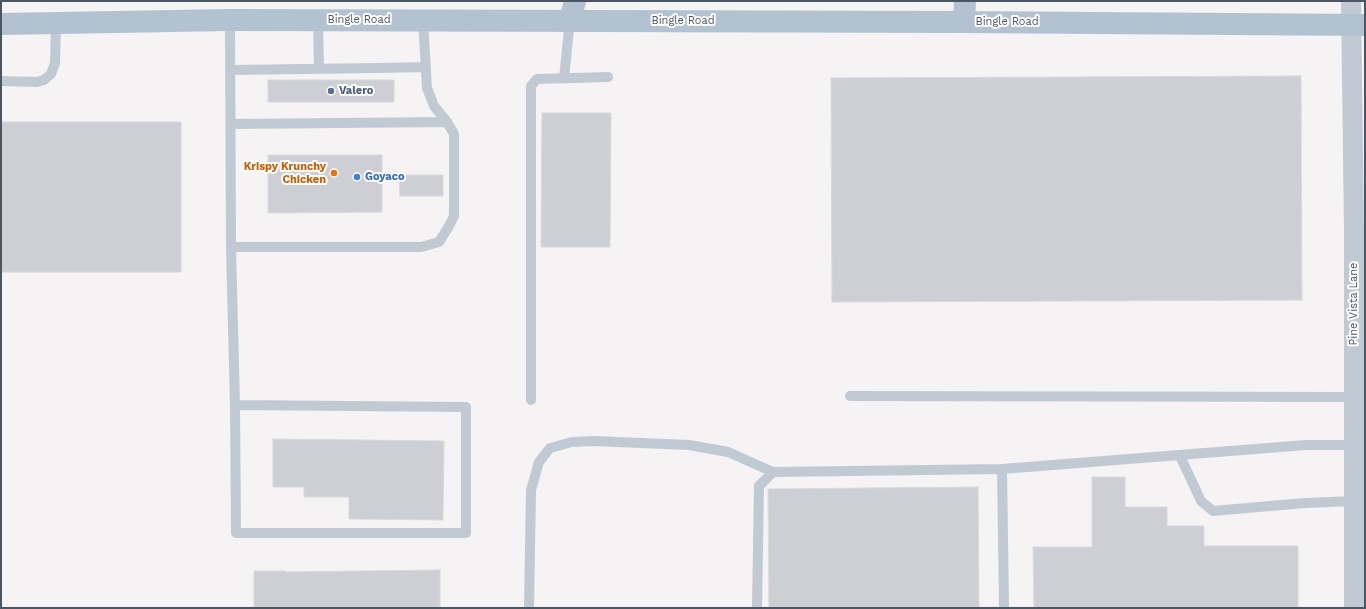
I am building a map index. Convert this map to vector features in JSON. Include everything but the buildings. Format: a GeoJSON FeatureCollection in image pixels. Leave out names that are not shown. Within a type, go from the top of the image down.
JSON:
{"type":"FeatureCollection","features":[{"type":"Feature","properties":{"kind":"main road","name":"Bingle Road"},"geometry":{"type":"LineString","coordinates":[[2,28],[230,10],[318,20],[423,20],[573,10],[964,11],[1358,25]]}},
{"type":"Feature","properties":{"kind":"street","name":"Pine Vista Lane"},"geometry":{"type":"LineString","coordinates":[[1352,1],[1358,25],[1360,280],[1360,330],[1354,397],[1354,445],[1360,471],[1354,501],[1354,608]]}},
{"type":"Feature","properties":{"kind":"lane"},"geometry":{"type":"LineString","coordinates":[[230,10],[231,247],[235,405],[236,533],[466,533],[466,407],[235,405]]}},
{"type":"Feature","properties":{"kind":"lane"},"geometry":{"type":"LineString","coordinates":[[564,78],[573,10]]}},
{"type":"Feature","properties":{"kind":"lane"},"geometry":{"type":"LineString","coordinates":[[318,20],[319,69]]}},
{"type":"Feature","properties":{"kind":"lane"},"geometry":{"type":"LineString","coordinates":[[231,247],[421,247],[439,242],[454,216],[454,134],[447,122],[434,106],[427,88],[423,20]]}},
{"type":"Feature","properties":{"kind":"lane"},"geometry":{"type":"LineString","coordinates":[[1,81],[37,82],[44,80],[51,74],[55,63],[56,23]]}},
{"type":"Feature","properties":{"kind":"lane"},"geometry":{"type":"LineString","coordinates":[[230,70],[426,67]]}},
{"type":"Feature","properties":{"kind":"lane"},"geometry":{"type":"LineString","coordinates":[[531,400],[531,86],[537,79],[608,77]]}},
{"type":"Feature","properties":{"kind":"lane"},"geometry":{"type":"LineString","coordinates":[[231,124],[447,122]]}},
{"type":"Feature","properties":{"kind":"lane"},"geometry":{"type":"LineString","coordinates":[[850,396],[1354,397]]}},
{"type":"Feature","properties":{"kind":"lane"},"geometry":{"type":"LineString","coordinates":[[529,608],[531,490],[534,476],[539,462],[550,448],[572,442],[593,441],[689,445],[728,452],[773,472],[1002,469],[1306,445],[1354,445]]}},
{"type":"Feature","properties":{"kind":"lane"},"geometry":{"type":"LineString","coordinates":[[1180,456],[1201,501],[1213,511],[1305,503],[1354,501]]}},
{"type":"Feature","properties":{"kind":"lane"},"geometry":{"type":"LineString","coordinates":[[1002,469],[1004,608]]}},
{"type":"Feature","properties":{"kind":"lane"},"geometry":{"type":"LineString","coordinates":[[757,608],[759,486],[773,472]]}},
{"type":"Feature","properties":{"kind":"place","name":"Valero"},"geometry":{"type":"Point","coordinates":[331,91]}},
{"type":"Feature","properties":{"kind":"place","name":"Krispy Krunchy Chicken"},"geometry":{"type":"Point","coordinates":[334,173]}},
{"type":"Feature","properties":{"kind":"place","name":"Goyaco"},"geometry":{"type":"Point","coordinates":[357,177]}}]}
